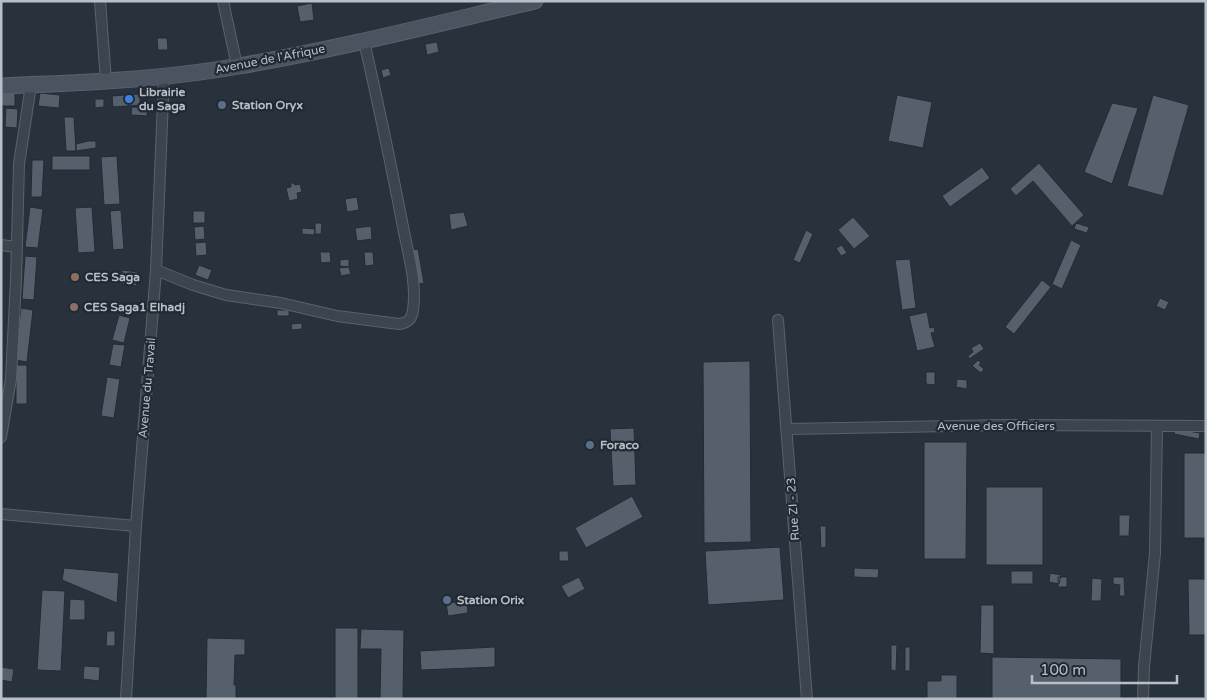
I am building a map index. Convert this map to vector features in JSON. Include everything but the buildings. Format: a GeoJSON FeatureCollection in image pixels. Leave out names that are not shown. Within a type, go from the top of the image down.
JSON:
{"type":"FeatureCollection","features":[{"type":"Feature","properties":{"kind":"main road","name":"Avenue de l'Afrique"},"geometry":{"type":"LineString","coordinates":[[1,86],[106,81],[164,76],[237,66],[364,41],[534,1]]}},
{"type":"Feature","properties":{"kind":"street"},"geometry":{"type":"LineString","coordinates":[[100,1],[106,81]]}},
{"type":"Feature","properties":{"kind":"street"},"geometry":{"type":"LineString","coordinates":[[223,1],[237,66]]}},
{"type":"Feature","properties":{"kind":"street"},"geometry":{"type":"LineString","coordinates":[[156,270],[193,286],[226,295],[281,303],[337,316],[399,324],[406,323],[411,319],[414,298],[411,271],[383,126],[364,41]]}},
{"type":"Feature","properties":{"kind":"street","name":"Avenue du Travail"},"geometry":{"type":"LineString","coordinates":[[126,699],[136,526],[156,270],[164,76]]}},
{"type":"Feature","properties":{"kind":"street"},"geometry":{"type":"LineString","coordinates":[[1,437],[11,379],[19,164],[31,85]]}},
{"type":"Feature","properties":{"kind":"street"},"geometry":{"type":"LineString","coordinates":[[1,245],[16,247]]}},
{"type":"Feature","properties":{"kind":"street","name":"Rue ZI - 23"},"geometry":{"type":"LineString","coordinates":[[778,320],[807,699]]}},
{"type":"Feature","properties":{"kind":"street","name":"Avenue des Officiers"},"geometry":{"type":"LineString","coordinates":[[786,429],[1007,425],[1206,426]]}},
{"type":"Feature","properties":{"kind":"street"},"geometry":{"type":"LineString","coordinates":[[1143,699],[1144,667],[1155,554],[1157,426]]}},
{"type":"Feature","properties":{"kind":"street"},"geometry":{"type":"LineString","coordinates":[[1,514],[136,526]]}},
{"type":"Feature","properties":{"kind":"place","name":"Librairie du Saga"},"geometry":{"type":"Point","coordinates":[129,99]}},
{"type":"Feature","properties":{"kind":"place","name":"Station Oryx"},"geometry":{"type":"Point","coordinates":[222,105]}},
{"type":"Feature","properties":{"kind":"place","name":"CES Saga"},"geometry":{"type":"Point","coordinates":[75,277]}},
{"type":"Feature","properties":{"kind":"place","name":"CES Saga1 Elhadj"},"geometry":{"type":"Point","coordinates":[74,307]}},
{"type":"Feature","properties":{"kind":"place","name":"Foraco"},"geometry":{"type":"Point","coordinates":[590,445]}},
{"type":"Feature","properties":{"kind":"place","name":"Station Orix"},"geometry":{"type":"Point","coordinates":[447,600]}}]}
